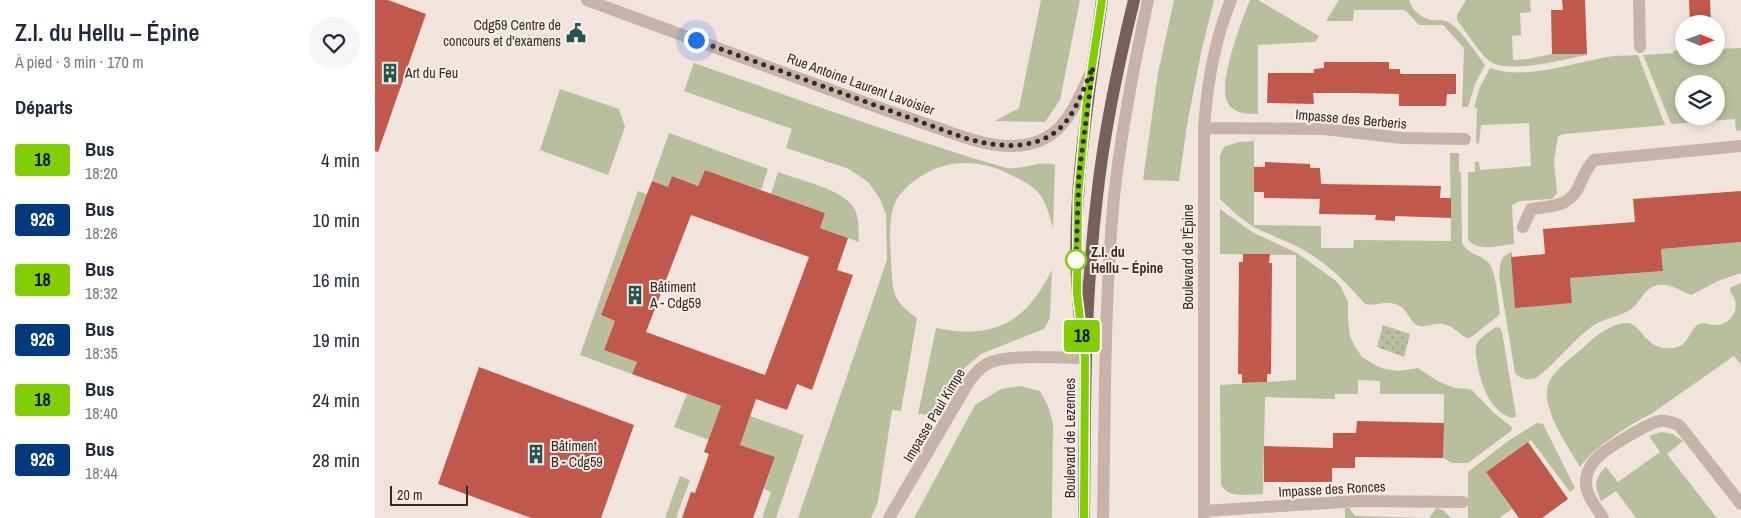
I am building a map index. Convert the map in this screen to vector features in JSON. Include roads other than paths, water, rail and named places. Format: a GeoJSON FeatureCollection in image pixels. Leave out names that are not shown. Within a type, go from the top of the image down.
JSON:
{"type":"FeatureCollection","features":[{"type":"Feature","properties":{"kind":"main road","name":"Boulevard de Lezennes"},"geometry":{"type":"LineString","coordinates":[[1085,358],[1077,294],[1077,213],[1079,174],[1102,0]]}},
{"type":"Feature","properties":{"kind":"main road","name":"Boulevard de Lezennes"},"geometry":{"type":"LineString","coordinates":[[1084,518],[1085,358],[1097,196],[1113,96],[1134,0]]}},
{"type":"Feature","properties":{"kind":"street","name":"Rue Antoine Laurent Lavoisier"},"geometry":{"type":"LineString","coordinates":[[587,0],[878,107],[971,140],[989,144],[1025,145],[1044,140],[1058,130],[1070,117],[1093,67]]}},
{"type":"Feature","properties":{"kind":"street"},"geometry":{"type":"LineString","coordinates":[[1103,518],[1106,323],[1114,197],[1119,152],[1132,75],[1148,0]]}},
{"type":"Feature","properties":{"kind":"street","name":"Boulevard de l'Épine"},"geometry":{"type":"LineString","coordinates":[[1204,514],[1204,128],[1210,72],[1220,30],[1231,0]]}},
{"type":"Feature","properties":{"kind":"street"},"geometry":{"type":"LineString","coordinates":[[1639,0],[1640,47]]}},
{"type":"Feature","properties":{"kind":"street","name":"Impasse des Berberis"},"geometry":{"type":"LineString","coordinates":[[1204,128],[1324,129],[1402,138],[1465,139]]}},
{"type":"Feature","properties":{"kind":"street"},"geometry":{"type":"LineString","coordinates":[[1523,226],[1531,210],[1560,205],[1569,201],[1575,195],[1588,166],[1594,160],[1741,146]]}},
{"type":"Feature","properties":{"kind":"street","name":"Impasse Paul Kimpe"},"geometry":{"type":"LineString","coordinates":[[889,518],[970,380],[982,367],[989,363],[1006,359],[1085,358]]}},
{"type":"Feature","properties":{"kind":"street"},"geometry":{"type":"LineString","coordinates":[[1603,518],[1595,506],[1586,484],[1591,465],[1599,455],[1644,427],[1662,421],[1679,425],[1741,504]]}},
{"type":"Feature","properties":{"kind":"street","name":"Impasse des Ronces"},"geometry":{"type":"LineString","coordinates":[[1204,514],[1358,501],[1463,502]]}},
{"type":"Feature","properties":{"kind":"place","name":"Cdg59 Centre de concours et d'examens"},"geometry":{"type":"Point","coordinates":[576,33]}},
{"type":"Feature","properties":{"kind":"place","name":"Art du Feu"},"geometry":{"type":"Point","coordinates":[390,73]}},
{"type":"Feature","properties":{"kind":"place","name":"Z.I. du Hellu – Épine"},"geometry":{"type":"Point","coordinates":[1076,260]}},
{"type":"Feature","properties":{"kind":"place","name":"Bâtiment A - Cdg59"},"geometry":{"type":"Point","coordinates":[635,295]}},
{"type":"Feature","properties":{"kind":"place","name":"Bâtiment B - Cdg59"},"geometry":{"type":"Point","coordinates":[536,454]}}]}
